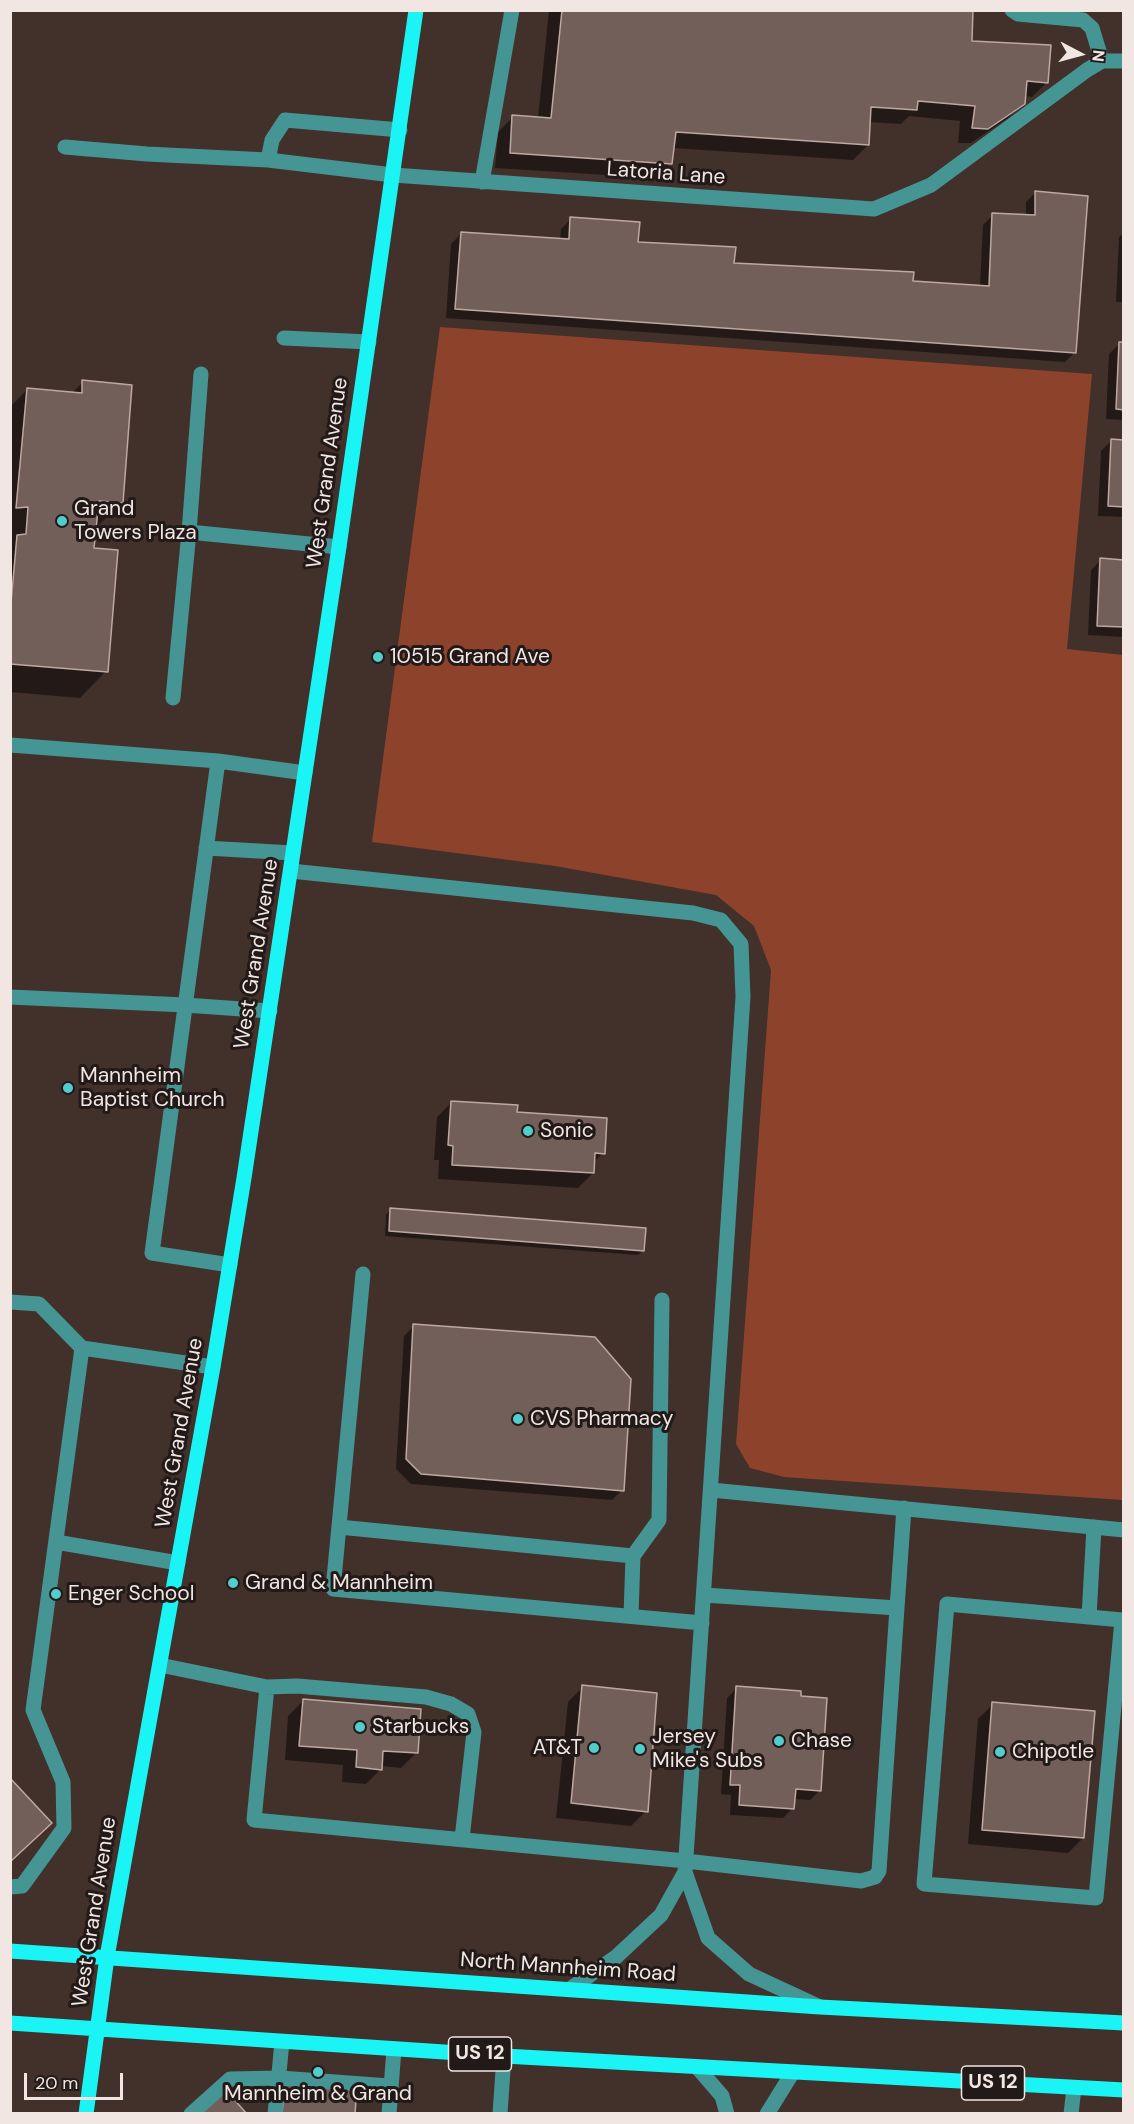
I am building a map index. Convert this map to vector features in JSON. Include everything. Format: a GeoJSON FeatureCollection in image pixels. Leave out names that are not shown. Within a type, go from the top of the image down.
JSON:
{"type":"FeatureCollection","features":[{"type":"Feature","properties":{"kind":"main road","name":"West Grand Avenue"},"geometry":{"type":"LineString","coordinates":[[86,2114],[107,1957],[213,1367],[270,1011],[416,10]]}},
{"type":"Feature","properties":{"kind":"main road","name":"North Mannheim Road"},"geometry":{"type":"LineString","coordinates":[[10,1951],[820,2007],[1124,2023]]}},
{"type":"Feature","properties":{"kind":"main road","name":"US 12"},"geometry":{"type":"LineString","coordinates":[[10,2023],[504,2056],[1124,2090]]}},
{"type":"Feature","properties":{"kind":"street"},"geometry":{"type":"LineString","coordinates":[[482,182],[512,10]]}},
{"type":"Feature","properties":{"kind":"street"},"geometry":{"type":"LineString","coordinates":[[1012,10],[1018,14],[1083,20],[1092,28],[1102,62],[1124,61]]}},
{"type":"Feature","properties":{"kind":"street","name":"Latoria Lane"},"geometry":{"type":"LineString","coordinates":[[65,147],[268,160],[393,175],[482,182],[874,209],[931,185],[1087,70],[1102,62]]}},
{"type":"Feature","properties":{"kind":"street"},"geometry":{"type":"LineString","coordinates":[[268,160],[272,140],[285,120],[400,130]]}},
{"type":"Feature","properties":{"kind":"street"},"geometry":{"type":"LineString","coordinates":[[284,338],[369,342]]}},
{"type":"Feature","properties":{"kind":"street"},"geometry":{"type":"LineString","coordinates":[[173,698],[201,374]]}},
{"type":"Feature","properties":{"kind":"street"},"geometry":{"type":"LineString","coordinates":[[189,532],[339,547]]}},
{"type":"Feature","properties":{"kind":"street"},"geometry":{"type":"LineString","coordinates":[[10,745],[218,761],[305,773]]}},
{"type":"Feature","properties":{"kind":"street"},"geometry":{"type":"LineString","coordinates":[[218,761],[152,1253],[230,1264]]}},
{"type":"Feature","properties":{"kind":"street"},"geometry":{"type":"LineString","coordinates":[[206,848],[293,854]]}},
{"type":"Feature","properties":{"kind":"street"},"geometry":{"type":"LineString","coordinates":[[291,871],[693,913],[721,920],[741,944],[743,997],[685,1866],[708,1938],[749,1974],[820,2007]]}},
{"type":"Feature","properties":{"kind":"street"},"geometry":{"type":"LineString","coordinates":[[10,997],[270,1011]]}},
{"type":"Feature","properties":{"kind":"street"},"geometry":{"type":"LineString","coordinates":[[363,1274],[333,1589],[702,1623]]}},
{"type":"Feature","properties":{"kind":"street"},"geometry":{"type":"LineString","coordinates":[[632,1616],[633,1556],[659,1520],[662,1300]]}},
{"type":"Feature","properties":{"kind":"street"},"geometry":{"type":"LineString","coordinates":[[10,1302],[39,1304],[82,1348],[213,1367]]}},
{"type":"Feature","properties":{"kind":"street"},"geometry":{"type":"LineString","coordinates":[[10,1887],[22,1886],[64,1827],[63,1782],[33,1710],[82,1348]]}},
{"type":"Feature","properties":{"kind":"street"},"geometry":{"type":"LineString","coordinates":[[711,1490],[1124,1530]]}},
{"type":"Feature","properties":{"kind":"street"},"geometry":{"type":"LineString","coordinates":[[267,1687],[254,1820],[462,1839],[685,1866],[861,1881],[875,1878],[879,1871],[904,1508]]}},
{"type":"Feature","properties":{"kind":"street"},"geometry":{"type":"LineString","coordinates":[[339,1527],[633,1556]]}},
{"type":"Feature","properties":{"kind":"street"},"geometry":{"type":"LineString","coordinates":[[1089,1617],[1094,1527]]}},
{"type":"Feature","properties":{"kind":"street"},"geometry":{"type":"LineString","coordinates":[[56,1542],[178,1563]]}},
{"type":"Feature","properties":{"kind":"street"},"geometry":{"type":"LineString","coordinates":[[704,1595],[897,1608]]}},
{"type":"Feature","properties":{"kind":"street"},"geometry":{"type":"LineString","coordinates":[[947,1604],[1089,1617],[1122,1620],[1096,1898],[924,1884],[947,1604]]}},
{"type":"Feature","properties":{"kind":"street"},"geometry":{"type":"LineString","coordinates":[[160,1665],[267,1687],[297,1686],[426,1697],[451,1704],[468,1714],[474,1732],[462,1839]]}},
{"type":"Feature","properties":{"kind":"street"},"geometry":{"type":"LineString","coordinates":[[570,1989],[616,1957],[661,1915],[685,1866]]}},
{"type":"Feature","properties":{"kind":"street"},"geometry":{"type":"LineString","coordinates":[[275,2114],[282,2042]]}},
{"type":"Feature","properties":{"kind":"street"},"geometry":{"type":"LineString","coordinates":[[389,2114],[394,2049]]}},
{"type":"Feature","properties":{"kind":"street"},"geometry":{"type":"LineString","coordinates":[[500,2114],[504,2056]]}},
{"type":"Feature","properties":{"kind":"street"},"geometry":{"type":"LineString","coordinates":[[697,2067],[722,2096],[727,2114]]}},
{"type":"Feature","properties":{"kind":"street"},"geometry":{"type":"LineString","coordinates":[[767,2114],[793,2072]]}},
{"type":"Feature","properties":{"kind":"street"},"geometry":{"type":"LineString","coordinates":[[191,2114],[230,2079],[280,2078],[390,2086]]}},
{"type":"Feature","properties":{"kind":"street"},"geometry":{"type":"LineString","coordinates":[[1071,2114],[1074,2088]]}},
{"type":"Feature","properties":{"kind":"shaded area"},"geometry":{"type":"Polygon","coordinates":[[[440,327],[1092,374],[1067,649],[1123,655],[1123,1500],[784,1477],[750,1468],[736,1444],[771,970],[754,926],[716,895],[555,866],[372,842],[440,327]]]}},
{"type":"Feature","properties":{"kind":"building"},"geometry":{"type":"Polygon","coordinates":[[[562,10],[973,10],[972,41],[1051,45],[1048,83],[1027,81],[1025,104],[988,129],[972,128],[975,106],[918,101],[917,110],[871,107],[869,145],[676,132],[672,164],[510,153],[512,115],[551,118],[562,10]]]}},
{"type":"Feature","properties":{"kind":"building"},"geometry":{"type":"Polygon","coordinates":[[[1035,191],[1088,196],[1076,353],[455,309],[461,232],[569,239],[570,217],[640,222],[638,242],[736,247],[734,263],[914,272],[913,281],[989,286],[992,213],[1035,215],[1035,191]]]}},
{"type":"Feature","properties":{"kind":"building"},"geometry":{"type":"Polygon","coordinates":[[[1119,342],[1124,342],[1124,410],[1116,409],[1119,342]]]}},
{"type":"Feature","properties":{"kind":"building","name":"Grand Towers Plaza"},"geometry":{"type":"Polygon","coordinates":[[[82,380],[132,385],[123,503],[99,501],[94,548],[118,550],[108,672],[10,664],[10,614],[17,535],[26,534],[28,507],[16,508],[27,388],[82,393],[82,380]]]}},
{"type":"Feature","properties":{"kind":"building"},"geometry":{"type":"Polygon","coordinates":[[[1111,439],[1124,440],[1124,507],[1108,506],[1111,439]]]}},
{"type":"Feature","properties":{"kind":"building"},"geometry":{"type":"Polygon","coordinates":[[[1100,558],[1124,560],[1124,627],[1097,626],[1100,558]]]}},
{"type":"Feature","properties":{"kind":"building","name":"Sonic"},"geometry":{"type":"Polygon","coordinates":[[[451,1101],[518,1105],[517,1112],[607,1118],[605,1154],[595,1153],[594,1173],[452,1165],[453,1146],[448,1145],[451,1101]]]}},
{"type":"Feature","properties":{"kind":"building"},"geometry":{"type":"Polygon","coordinates":[[[390,1208],[646,1228],[644,1251],[389,1231],[390,1208]]]}},
{"type":"Feature","properties":{"kind":"building","name":"CVS Pharmacy"},"geometry":{"type":"Polygon","coordinates":[[[413,1324],[595,1337],[631,1379],[624,1491],[421,1474],[406,1459],[413,1324]]]}},
{"type":"Feature","properties":{"kind":"building"},"geometry":{"type":"Polygon","coordinates":[[[582,1685],[657,1693],[648,1812],[571,1803],[582,1685]]]}},
{"type":"Feature","properties":{"kind":"building","name":"Chase"},"geometry":{"type":"Polygon","coordinates":[[[736,1686],[801,1691],[801,1696],[827,1698],[821,1791],[796,1789],[794,1809],[739,1805],[740,1785],[730,1785],[736,1686]]]}},
{"type":"Feature","properties":{"kind":"building","name":"Starbucks"},"geometry":{"type":"Polygon","coordinates":[[[303,1699],[421,1709],[418,1753],[383,1751],[382,1770],[356,1767],[357,1750],[299,1746],[303,1699]]]}},
{"type":"Feature","properties":{"kind":"building"},"geometry":{"type":"Polygon","coordinates":[[[992,1702],[1095,1711],[1084,1838],[982,1830],[992,1702]]]}},
{"type":"Feature","properties":{"kind":"building"},"geometry":{"type":"Polygon","coordinates":[[[10,1778],[52,1823],[10,1862],[10,1778]]]}},
{"type":"Feature","properties":{"kind":"building"},"geometry":{"type":"Polygon","coordinates":[[[285,2082],[357,2087],[355,2114],[282,2114],[285,2082]]]}},
{"type":"Feature","properties":{"kind":"building"},"geometry":{"type":"Polygon","coordinates":[[[224,2088],[247,2114],[196,2114],[224,2088]]]}},
{"type":"Feature","properties":{"kind":"place","name":"Grand Towers Plaza"},"geometry":{"type":"Point","coordinates":[62,521]}},
{"type":"Feature","properties":{"kind":"place","name":"10515 Grand Ave"},"geometry":{"type":"Point","coordinates":[378,657]}},
{"type":"Feature","properties":{"kind":"place","name":"Mannheim Baptist Church"},"geometry":{"type":"Point","coordinates":[68,1088]}},
{"type":"Feature","properties":{"kind":"place","name":"Sonic"},"geometry":{"type":"Point","coordinates":[528,1131]}},
{"type":"Feature","properties":{"kind":"place","name":"CVS Pharmacy"},"geometry":{"type":"Point","coordinates":[518,1419]}},
{"type":"Feature","properties":{"kind":"place","name":"Grand & Mannheim"},"geometry":{"type":"Point","coordinates":[233,1583]}},
{"type":"Feature","properties":{"kind":"place","name":"Enger School"},"geometry":{"type":"Point","coordinates":[56,1594]}},
{"type":"Feature","properties":{"kind":"place","name":"Starbucks"},"geometry":{"type":"Point","coordinates":[360,1727]}},
{"type":"Feature","properties":{"kind":"place","name":"Chase"},"geometry":{"type":"Point","coordinates":[779,1741]}},
{"type":"Feature","properties":{"kind":"place","name":"AT&T"},"geometry":{"type":"Point","coordinates":[594,1748]}},
{"type":"Feature","properties":{"kind":"place","name":"Jersey Mike's Subs"},"geometry":{"type":"Point","coordinates":[640,1749]}},
{"type":"Feature","properties":{"kind":"place","name":"Chipotle"},"geometry":{"type":"Point","coordinates":[1000,1752]}},
{"type":"Feature","properties":{"kind":"place","name":"Mannheim & Grand"},"geometry":{"type":"Point","coordinates":[318,2072]}}]}
